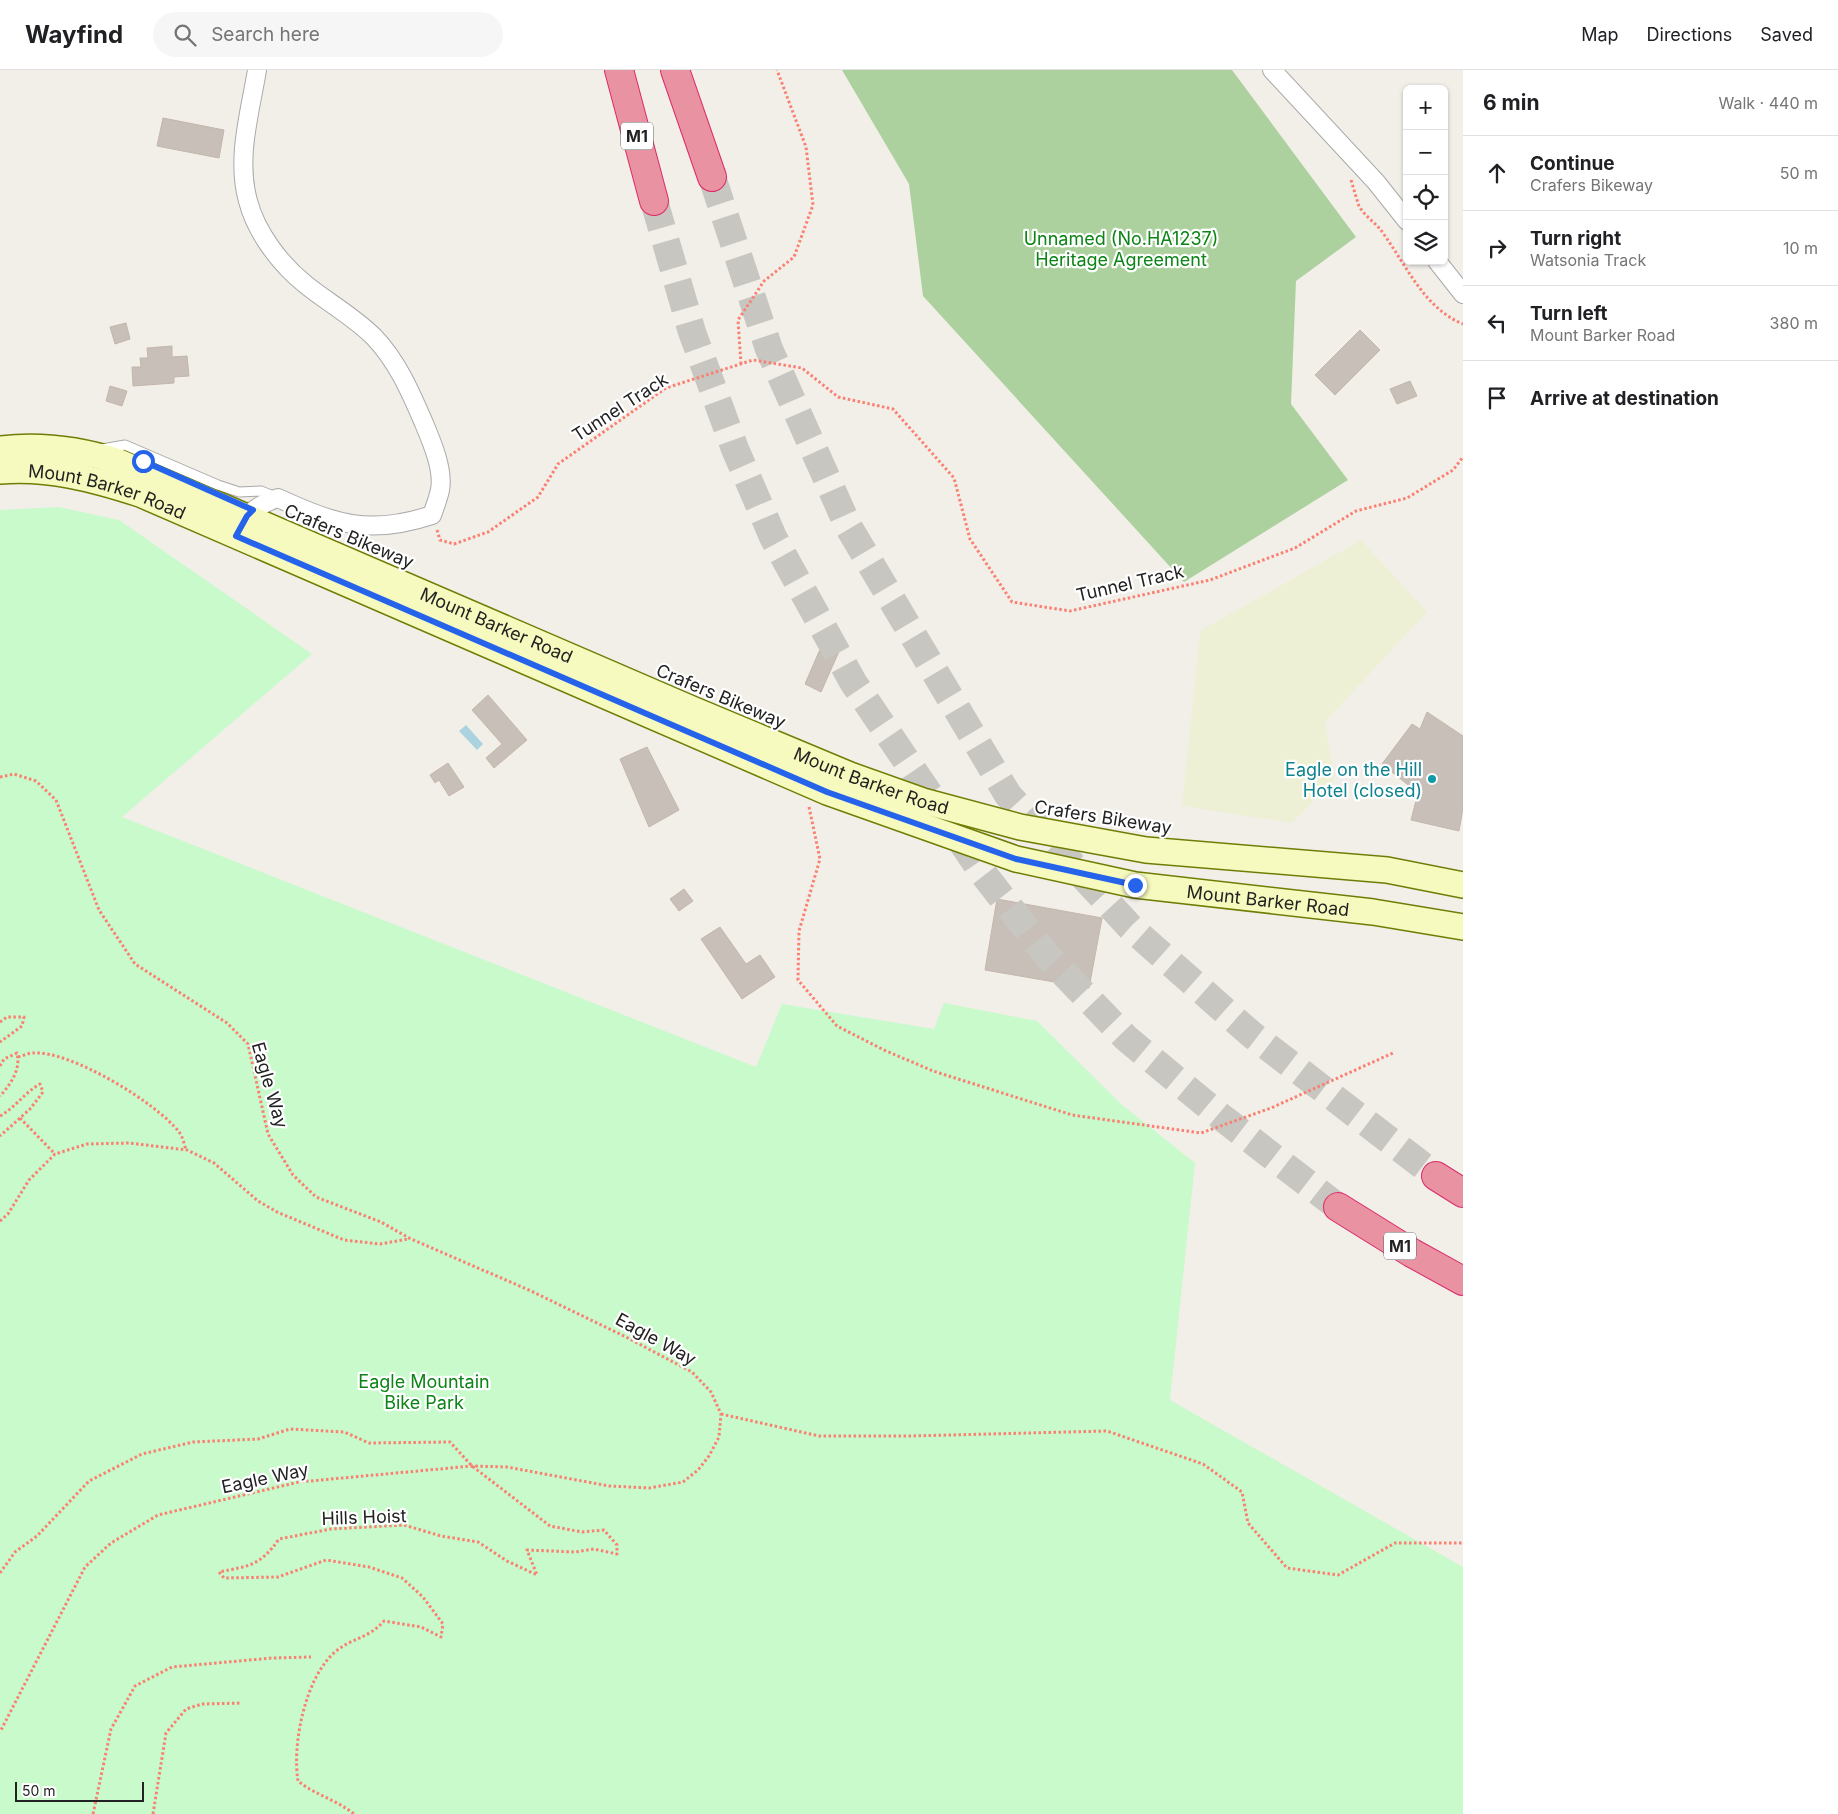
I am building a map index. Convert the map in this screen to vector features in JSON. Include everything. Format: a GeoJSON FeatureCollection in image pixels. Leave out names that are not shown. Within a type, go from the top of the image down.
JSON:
{"type":"FeatureCollection","features":[{"type":"Feature","properties":{"kind":"highway","name":"M1"},"geometry":{"type":"LineString","coordinates":[[619,70],[654,201]]}},
{"type":"Feature","properties":{"kind":"highway"},"geometry":{"type":"LineString","coordinates":[[675,70],[712,178]]}},
{"type":"Feature","properties":{"kind":"highway"},"geometry":{"type":"LineString","coordinates":[[1436,1176],[1463,1193]]}},
{"type":"Feature","properties":{"kind":"highway","name":"M1"},"geometry":{"type":"LineString","coordinates":[[1338,1207],[1412,1254],[1463,1281]]}},
{"type":"Feature","properties":{"kind":"main road","name":"Mount Barker Road"},"geometry":{"type":"LineString","coordinates":[[0,449],[40,446],[90,452],[138,469],[241,526],[802,781],[914,825],[1050,868],[1135,885],[1373,912],[1463,927]]}},
{"type":"Feature","properties":{"kind":"main road","name":"Mount Barker Road"},"geometry":{"type":"LineString","coordinates":[[0,471],[42,470],[74,474],[241,526],[850,775],[922,801],[992,821],[1146,850],[1387,870],[1463,885]]}},
{"type":"Feature","properties":{"kind":"main road"},"geometry":{"type":"LineString","coordinates":[[985,848],[992,821]]}},
{"type":"Feature","properties":{"kind":"street"},"geometry":{"type":"LineString","coordinates":[[241,526],[264,502],[278,498],[314,515],[354,526],[413,522],[432,515],[440,490],[438,466],[427,430],[408,386],[392,358],[374,337],[353,319],[303,283],[276,253],[262,234],[252,214],[247,200],[243,155],[257,70]]}},
{"type":"Feature","properties":{"kind":"street"},"geometry":{"type":"LineString","coordinates":[[1272,70],[1376,182],[1406,220]]}},
{"type":"Feature","properties":{"kind":"street"},"geometry":{"type":"LineString","coordinates":[[1441,265],[1463,294]]}},
{"type":"Feature","properties":{"kind":"lane"},"geometry":{"type":"LineString","coordinates":[[90,452],[125,445],[218,485],[239,492],[261,491],[278,498]]}},
{"type":"Feature","properties":{"kind":"path"},"geometry":{"type":"LineString","coordinates":[[742,364],[738,320],[764,282],[794,257],[814,204],[806,147],[777,70]]}},
{"type":"Feature","properties":{"kind":"path","name":"Tunnel Track"},"geometry":{"type":"LineString","coordinates":[[432,515],[440,540],[454,544],[488,532],[538,498],[558,464],[666,388],[752,360],[802,368],[838,397],[892,409],[954,478],[970,539],[1012,602],[1070,611],[1210,580],[1296,548],[1356,511],[1407,498],[1453,470],[1463,457]]}},
{"type":"Feature","properties":{"kind":"path","name":"Eagle Way"},"geometry":{"type":"LineString","coordinates":[[0,777],[14,774],[36,781],[56,800],[99,910],[135,964],[227,1023],[248,1044],[268,1134],[292,1175],[316,1197],[380,1222],[409,1238],[531,1291],[626,1337],[692,1372],[711,1392],[721,1414],[719,1437],[709,1456],[698,1470],[683,1482],[649,1488],[609,1486],[507,1467],[472,1466],[299,1482],[158,1515],[111,1543],[85,1567],[0,1732]]}},
{"type":"Feature","properties":{"kind":"path"},"geometry":{"type":"LineString","coordinates":[[802,781],[814,824],[820,859],[799,931],[798,980],[837,1026],[884,1050],[933,1071],[1072,1115],[1201,1133],[1271,1108],[1393,1054]]}},
{"type":"Feature","properties":{"kind":"path"},"geometry":{"type":"LineString","coordinates":[[0,1022],[7,1017],[24,1017],[22,1026],[0,1042]]}},
{"type":"Feature","properties":{"kind":"path"},"geometry":{"type":"LineString","coordinates":[[0,1066],[4,1059],[17,1053],[20,1062],[9,1086],[0,1096]]}},
{"type":"Feature","properties":{"kind":"path"},"geometry":{"type":"LineString","coordinates":[[18,1057],[38,1053],[87,1066],[139,1098],[165,1118],[180,1133],[186,1150]]}},
{"type":"Feature","properties":{"kind":"path"},"geometry":{"type":"LineString","coordinates":[[0,1116],[14,1108],[30,1090],[40,1084],[43,1092],[20,1118],[0,1136]]}},
{"type":"Feature","properties":{"kind":"path"},"geometry":{"type":"LineString","coordinates":[[20,1118],[55,1154]]}},
{"type":"Feature","properties":{"kind":"path"},"geometry":{"type":"LineString","coordinates":[[0,1221],[8,1214],[29,1180],[55,1154],[87,1144],[129,1143],[186,1150],[214,1163],[258,1201],[305,1225],[344,1240],[380,1244],[409,1238]]}},
{"type":"Feature","properties":{"kind":"path"},"geometry":{"type":"LineString","coordinates":[[721,1414],[819,1436],[911,1436],[1107,1431],[1203,1464],[1242,1492],[1248,1523],[1287,1568],[1338,1575],[1395,1543],[1463,1542]]}},
{"type":"Feature","properties":{"kind":"path","name":"Hills Hoist"},"geometry":{"type":"LineString","coordinates":[[0,1573],[15,1552],[37,1536],[89,1482],[142,1454],[185,1444],[258,1439],[290,1429],[344,1432],[368,1443],[450,1442],[472,1466],[550,1526],[582,1532],[604,1530],[617,1545],[617,1554],[594,1549],[575,1552],[527,1550],[537,1575],[507,1561],[478,1542],[441,1536],[404,1525],[330,1529],[279,1539],[268,1555],[252,1565],[219,1572],[224,1578],[278,1577],[326,1560],[370,1567],[402,1578],[423,1597],[443,1624],[442,1637],[421,1627],[384,1621],[364,1638],[352,1641],[336,1651],[324,1664],[311,1690],[299,1728],[296,1769],[298,1781],[306,1788],[344,1806],[354,1814]]}},
{"type":"Feature","properties":{"kind":"path"},"geometry":{"type":"LineString","coordinates":[[93,1814],[111,1729],[135,1686],[172,1667],[272,1658],[311,1657]]}},
{"type":"Feature","properties":{"kind":"path"},"geometry":{"type":"LineString","coordinates":[[153,1814],[166,1732],[186,1709],[202,1704],[242,1703]]}},
{"type":"Feature","properties":{"kind":"green space","name":"Unnamed (No.HA1237) Heritage Agreement"},"geometry":{"type":"Polygon","coordinates":[[[842,70],[1232,70],[1356,237],[1296,281],[1291,404],[1348,480],[1184,582],[923,296],[909,184],[842,70]]]}},
{"type":"Feature","properties":{"kind":"green space","name":"Eagle Mountain Bike Park"},"geometry":{"type":"Polygon","coordinates":[[[59,507],[119,520],[312,654],[122,817],[756,1067],[782,1004],[934,1029],[944,1003],[1037,1021],[1121,1104],[1195,1163],[1170,1400],[1463,1567],[1463,1814],[0,1814],[0,510],[59,507]]]}},
{"type":"Feature","properties":{"kind":"green space"},"geometry":{"type":"Polygon","coordinates":[[[1361,540],[1427,612],[1325,722],[1335,779],[1292,823],[1182,806],[1200,631],[1361,540]]]}},
{"type":"Feature","properties":{"kind":"water"},"geometry":{"type":"Polygon","coordinates":[[[466,725],[483,744],[477,750],[459,731],[466,725]]]}},
{"type":"Feature","properties":{"kind":"building"},"geometry":{"type":"Polygon","coordinates":[[[163,118],[224,130],[219,158],[157,146],[163,118]]]}},
{"type":"Feature","properties":{"kind":"building"},"geometry":{"type":"Polygon","coordinates":[[[126,323],[130,339],[115,344],[110,327],[126,323]]]}},
{"type":"Feature","properties":{"kind":"building"},"geometry":{"type":"Polygon","coordinates":[[[1360,330],[1380,350],[1335,395],[1315,375],[1360,330]]]}},
{"type":"Feature","properties":{"kind":"building"},"geometry":{"type":"Polygon","coordinates":[[[172,346],[172,357],[187,356],[189,376],[174,377],[174,383],[133,386],[132,367],[141,367],[140,358],[148,358],[147,348],[172,346]]]}},
{"type":"Feature","properties":{"kind":"building"},"geometry":{"type":"Polygon","coordinates":[[[1410,381],[1417,396],[1397,404],[1390,389],[1410,381]]]}},
{"type":"Feature","properties":{"kind":"building"},"geometry":{"type":"Polygon","coordinates":[[[110,386],[127,391],[122,406],[106,401],[110,386]]]}},
{"type":"Feature","properties":{"kind":"building"},"geometry":{"type":"Polygon","coordinates":[[[824,640],[841,647],[821,692],[805,684],[824,640]]]}},
{"type":"Feature","properties":{"kind":"building"},"geometry":{"type":"Polygon","coordinates":[[[488,695],[527,740],[494,768],[486,758],[502,744],[472,710],[488,695]]]}},
{"type":"Feature","properties":{"kind":"building","name":"Eagle on the Hill Hotel (closed)"},"geometry":{"type":"Polygon","coordinates":[[[1427,712],[1463,736],[1463,808],[1459,831],[1411,820],[1418,793],[1382,764],[1412,724],[1420,729],[1427,712]]]}},
{"type":"Feature","properties":{"kind":"building"},"geometry":{"type":"Polygon","coordinates":[[[647,747],[679,810],[649,827],[620,759],[647,747]]]}},
{"type":"Feature","properties":{"kind":"building"},"geometry":{"type":"Polygon","coordinates":[[[448,763],[464,787],[449,796],[439,780],[435,783],[430,775],[448,763]]]}},
{"type":"Feature","properties":{"kind":"building"},"geometry":{"type":"Polygon","coordinates":[[[684,889],[693,901],[679,911],[670,899],[684,889]]]}},
{"type":"Feature","properties":{"kind":"building"},"geometry":{"type":"Polygon","coordinates":[[[997,899],[1102,918],[1089,988],[985,970],[997,899]]]}},
{"type":"Feature","properties":{"kind":"building"},"geometry":{"type":"Polygon","coordinates":[[[720,927],[746,964],[760,955],[775,977],[742,999],[701,939],[720,927]]]}},
{"type":"Feature","properties":{"kind":"tunnel"},"geometry":{"type":"LineString","coordinates":[[712,177],[769,349],[848,526],[1008,795],[1130,927],[1251,1034],[1436,1176]]}},
{"type":"Feature","properties":{"kind":"tunnel"},"geometry":{"type":"LineString","coordinates":[[654,201],[692,332],[735,449],[773,537],[853,682],[982,872],[1049,958],[1126,1038],[1220,1116],[1338,1207]]}},
{"type":"Feature","properties":{"kind":"place","name":"Eagle on the Hill Hotel (closed)"},"geometry":{"type":"Point","coordinates":[1432,779]}},
{"type":"Feature","properties":{"kind":"route"},"geometry":{"type":"LineString","coordinates":[[143,461],[253,510],[247,516],[236,536],[827,792],[914,825],[1016,859],[1050,868],[1135,885]]}}]}
